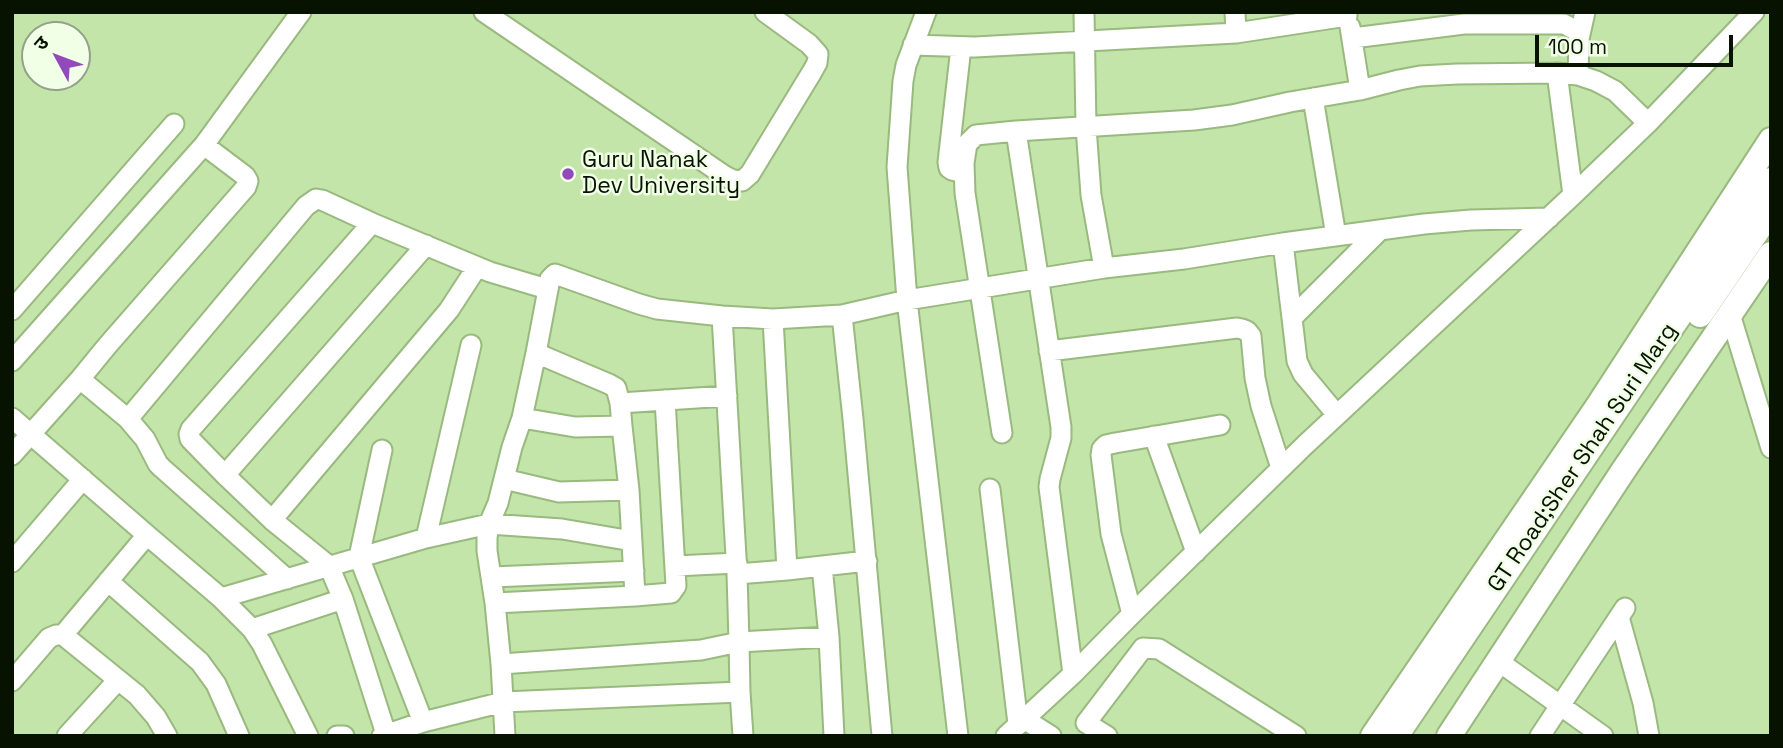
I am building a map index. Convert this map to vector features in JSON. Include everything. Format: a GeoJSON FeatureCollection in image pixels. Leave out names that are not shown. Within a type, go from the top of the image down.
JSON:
{"type":"FeatureCollection","features":[{"type":"Feature","properties":{"kind":"main road"},"geometry":{"type":"LineString","coordinates":[[1373,736],[1598,405],[1771,140]]}},
{"type":"Feature","properties":{"kind":"main road","name":"GT Road;Sher Shah Suri Marg"},"geometry":{"type":"LineString","coordinates":[[1396,736],[1771,180]]}},
{"type":"Feature","properties":{"kind":"main road","name":"GT Road;Sher Shah Suri Marg"},"geometry":{"type":"LineString","coordinates":[[1415,736],[1771,211]]}},
{"type":"Feature","properties":{"kind":"main road"},"geometry":{"type":"LineString","coordinates":[[1449,736],[1623,471],[1771,254]]}},
{"type":"Feature","properties":{"kind":"street"},"geometry":{"type":"LineString","coordinates":[[15,354],[204,145],[301,12]]}},
{"type":"Feature","properties":{"kind":"street"},"geometry":{"type":"LineString","coordinates":[[484,12],[725,176],[742,181],[750,174],[817,63],[818,54],[777,16]]}},
{"type":"Feature","properties":{"kind":"street"},"geometry":{"type":"LineString","coordinates":[[926,12],[906,65],[903,81],[897,167],[907,300],[958,736]]}},
{"type":"Feature","properties":{"kind":"street"},"geometry":{"type":"LineString","coordinates":[[1084,12],[1086,127],[1091,195],[1104,268]]}},
{"type":"Feature","properties":{"kind":"street"},"geometry":{"type":"LineString","coordinates":[[1235,12],[1236,33]]}},
{"type":"Feature","properties":{"kind":"street"},"geometry":{"type":"LineString","coordinates":[[1578,75],[1579,39],[1586,12]]}},
{"type":"Feature","properties":{"kind":"street"},"geometry":{"type":"LineString","coordinates":[[1016,726],[1073,674],[1281,468],[1573,195],[1755,12]]}},
{"type":"Feature","properties":{"kind":"street"},"geometry":{"type":"LineString","coordinates":[[913,45],[961,47],[1236,33],[1346,14],[1353,38],[1360,90]]}},
{"type":"Feature","properties":{"kind":"street"},"geometry":{"type":"LineString","coordinates":[[1353,38],[1491,23],[1564,24],[1573,27],[1579,39]]}},
{"type":"Feature","properties":{"kind":"street"},"geometry":{"type":"LineString","coordinates":[[961,47],[948,162],[949,168],[964,173]]}},
{"type":"Feature","properties":{"kind":"street"},"geometry":{"type":"LineString","coordinates":[[1557,73],[1573,195]]}},
{"type":"Feature","properties":{"kind":"street"},"geometry":{"type":"LineString","coordinates":[[1002,433],[965,194],[967,144],[971,139],[983,134],[1232,115],[1420,76],[1457,74],[1578,75],[1615,91],[1648,122]]}},
{"type":"Feature","properties":{"kind":"street"},"geometry":{"type":"LineString","coordinates":[[1313,98],[1336,236]]}},
{"type":"Feature","properties":{"kind":"street"},"geometry":{"type":"LineString","coordinates":[[12,310],[174,124]]}},
{"type":"Feature","properties":{"kind":"street"},"geometry":{"type":"LineString","coordinates":[[1016,131],[1061,427],[1062,438],[1049,487],[1073,674]]}},
{"type":"Feature","properties":{"kind":"street"},"geometry":{"type":"LineString","coordinates":[[12,455],[246,187],[248,181],[245,176],[204,145]]}},
{"type":"Feature","properties":{"kind":"street"},"geometry":{"type":"LineString","coordinates":[[128,419],[316,199],[477,267],[547,289]]}},
{"type":"Feature","properties":{"kind":"street"},"geometry":{"type":"LineString","coordinates":[[505,736],[495,603],[487,551],[489,524],[498,503],[522,418],[547,289],[555,274],[648,307],[674,312],[773,319],[842,315],[907,300],[1104,268],[1424,224],[1549,218]]}},
{"type":"Feature","properties":{"kind":"street"},"geometry":{"type":"LineString","coordinates":[[372,223],[189,434],[192,442],[272,520],[329,566],[343,599],[384,735],[423,722],[503,702],[740,692]]}},
{"type":"Feature","properties":{"kind":"street"},"geometry":{"type":"LineString","coordinates":[[1292,318],[1378,231]]}},
{"type":"Feature","properties":{"kind":"street"},"geometry":{"type":"LineString","coordinates":[[1283,243],[1297,360],[1303,374],[1337,415]]}},
{"type":"Feature","properties":{"kind":"street"},"geometry":{"type":"LineString","coordinates":[[225,475],[426,246]]}},
{"type":"Feature","properties":{"kind":"street"},"geometry":{"type":"LineString","coordinates":[[272,520],[449,310],[477,267]]}},
{"type":"Feature","properties":{"kind":"street"},"geometry":{"type":"LineString","coordinates":[[1730,314],[1764,402],[1771,448]]}},
{"type":"Feature","properties":{"kind":"street"},"geometry":{"type":"LineString","coordinates":[[842,315],[882,736]]}},
{"type":"Feature","properties":{"kind":"street"},"geometry":{"type":"LineString","coordinates":[[723,316],[743,736]]}},
{"type":"Feature","properties":{"kind":"street"},"geometry":{"type":"LineString","coordinates":[[773,319],[787,570]]}},
{"type":"Feature","properties":{"kind":"street"},"geometry":{"type":"LineString","coordinates":[[1049,351],[1237,328],[1247,331],[1251,336],[1261,406],[1281,468]]}},
{"type":"Feature","properties":{"kind":"street"},"geometry":{"type":"LineString","coordinates":[[426,538],[471,345]]}},
{"type":"Feature","properties":{"kind":"street"},"geometry":{"type":"LineString","coordinates":[[536,353],[616,388],[620,402],[629,490],[635,596]]}},
{"type":"Feature","properties":{"kind":"street"},"geometry":{"type":"LineString","coordinates":[[80,379],[128,419],[145,439],[162,468],[287,579]]}},
{"type":"Feature","properties":{"kind":"street"},"geometry":{"type":"LineString","coordinates":[[620,402],[727,396]]}},
{"type":"Feature","properties":{"kind":"street"},"geometry":{"type":"LineString","coordinates":[[495,603],[671,593],[676,586],[665,400]]}},
{"type":"Feature","properties":{"kind":"street"},"geometry":{"type":"LineString","coordinates":[[12,418],[221,598],[252,629],[308,736]]}},
{"type":"Feature","properties":{"kind":"street"},"geometry":{"type":"LineString","coordinates":[[522,418],[575,427],[622,426]]}},
{"type":"Feature","properties":{"kind":"street"},"geometry":{"type":"LineString","coordinates":[[1132,614],[1111,534],[1102,449],[1106,445],[1220,425]]}},
{"type":"Feature","properties":{"kind":"street"},"geometry":{"type":"LineString","coordinates":[[1154,436],[1196,552]]}},
{"type":"Feature","properties":{"kind":"street"},"geometry":{"type":"LineString","coordinates":[[382,450],[359,557],[423,722]]}},
{"type":"Feature","properties":{"kind":"street"},"geometry":{"type":"LineString","coordinates":[[12,562],[83,479]]}},
{"type":"Feature","properties":{"kind":"street"},"geometry":{"type":"LineString","coordinates":[[504,479],[559,492],[629,490]]}},
{"type":"Feature","properties":{"kind":"street"},"geometry":{"type":"LineString","coordinates":[[990,489],[1016,726]]}},
{"type":"Feature","properties":{"kind":"street"},"geometry":{"type":"LineString","coordinates":[[221,598],[426,538],[489,524],[562,529],[632,541]]}},
{"type":"Feature","properties":{"kind":"street"},"geometry":{"type":"LineString","coordinates":[[12,681],[49,638],[63,635],[147,535]]}},
{"type":"Feature","properties":{"kind":"street"},"geometry":{"type":"LineString","coordinates":[[675,566],[787,570],[867,561]]}},
{"type":"Feature","properties":{"kind":"street"},"geometry":{"type":"LineString","coordinates":[[822,566],[834,736]]}},
{"type":"Feature","properties":{"kind":"street"},"geometry":{"type":"LineString","coordinates":[[492,577],[634,571]]}},
{"type":"Feature","properties":{"kind":"street"},"geometry":{"type":"LineString","coordinates":[[108,581],[200,662],[216,684],[239,736]]}},
{"type":"Feature","properties":{"kind":"street"},"geometry":{"type":"LineString","coordinates":[[252,629],[343,599]]}},
{"type":"Feature","properties":{"kind":"street"},"geometry":{"type":"LineString","coordinates":[[1540,736],[1622,612],[1649,736]]}},
{"type":"Feature","properties":{"kind":"street"},"geometry":{"type":"LineString","coordinates":[[63,635],[137,695],[156,717],[167,736]]}},
{"type":"Feature","properties":{"kind":"street"},"geometry":{"type":"LineString","coordinates":[[500,664],[701,650],[739,642],[829,637]]}},
{"type":"Feature","properties":{"kind":"street"},"geometry":{"type":"LineString","coordinates":[[1107,736],[1086,723],[1143,648],[1159,649],[1296,736]]}},
{"type":"Feature","properties":{"kind":"street"},"geometry":{"type":"LineString","coordinates":[[1498,661],[1604,736]]}},
{"type":"Feature","properties":{"kind":"street"},"geometry":{"type":"LineString","coordinates":[[67,736],[118,680]]}},
{"type":"Feature","properties":{"kind":"street"},"geometry":{"type":"LineString","coordinates":[[1016,726],[1051,736]]}},
{"type":"Feature","properties":{"kind":"street"},"geometry":{"type":"LineString","coordinates":[[337,736],[344,736]]}},
{"type":"Feature","properties":{"kind":"place","name":"Guru Nanak Dev University"},"geometry":{"type":"Point","coordinates":[568,174]}}]}
